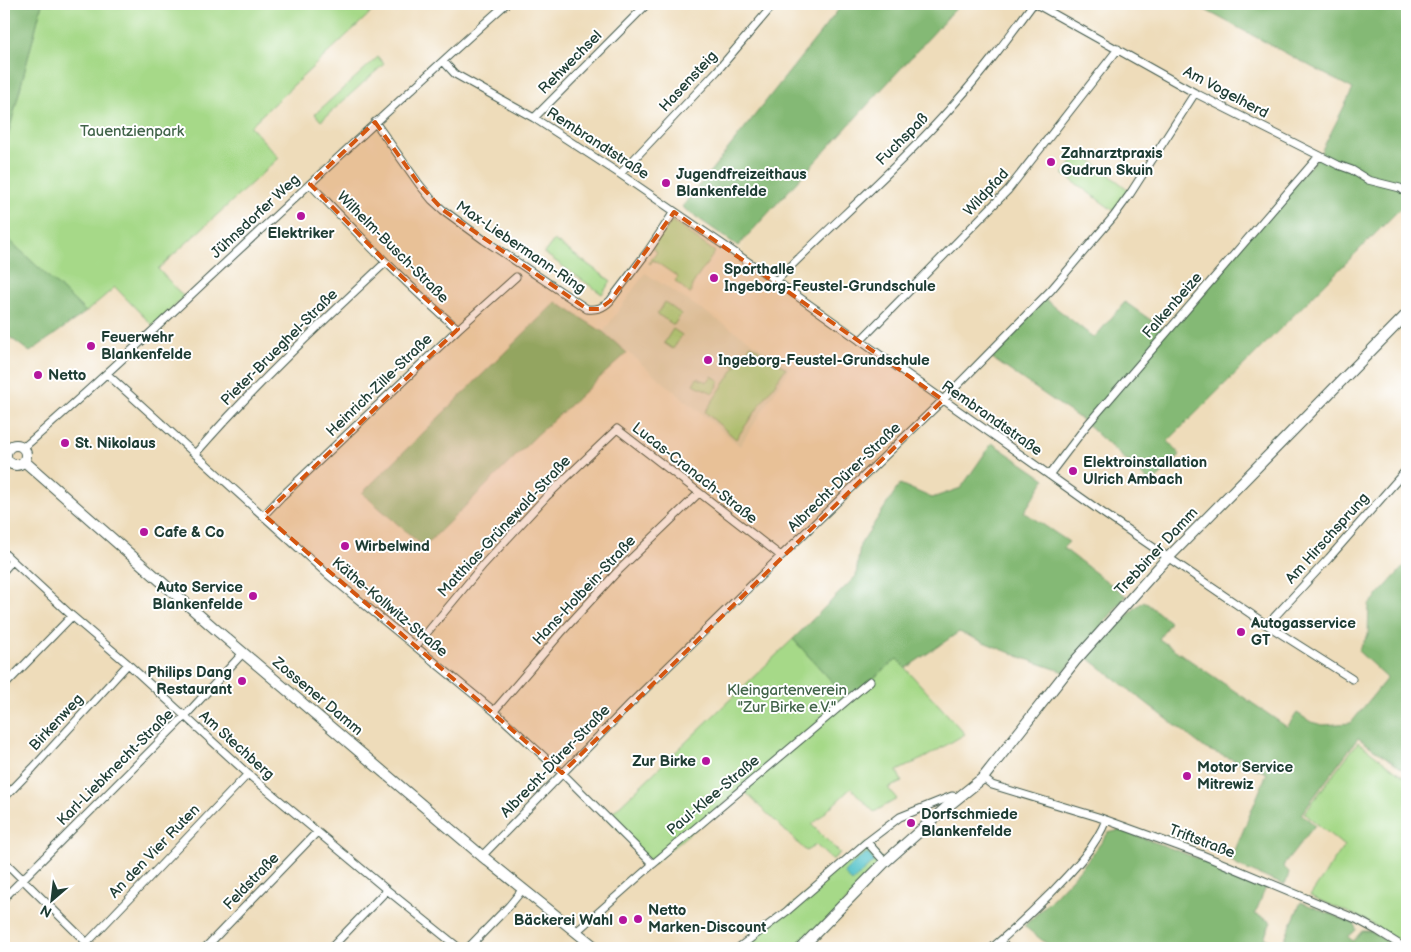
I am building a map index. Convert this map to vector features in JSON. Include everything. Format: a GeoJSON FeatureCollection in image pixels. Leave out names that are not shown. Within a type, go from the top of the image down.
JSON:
{"type":"FeatureCollection","features":[{"type":"Feature","properties":{"kind":"main road","name":"Trebbiner Damm"},"geometry":{"type":"LineString","coordinates":[[801,948],[885,862],[958,797],[983,778],[1079,656],[1168,558],[1407,314]]}},
{"type":"Feature","properties":{"kind":"main road"},"geometry":{"type":"LineString","coordinates":[[7,444],[23,448],[26,453],[24,460],[17,465],[6,464],[7,444]]}},
{"type":"Feature","properties":{"kind":"main road","name":"Zossener Damm"},"geometry":{"type":"LineString","coordinates":[[24,460],[128,554],[243,653],[482,856],[596,948]]}},
{"type":"Feature","properties":{"kind":"street","name":"Jühnsdorfer Weg"},"geometry":{"type":"LineString","coordinates":[[23,448],[107,374],[376,122],[506,4]]}},
{"type":"Feature","properties":{"kind":"street","name":"Rehwechsel"},"geometry":{"type":"LineString","coordinates":[[534,118],[647,4]]}},
{"type":"Feature","properties":{"kind":"street","name":"Hasensteig"},"geometry":{"type":"LineString","coordinates":[[620,174],[717,70],[774,4]]}},
{"type":"Feature","properties":{"kind":"street","name":"Am Vogelherd"},"geometry":{"type":"LineString","coordinates":[[1034,4],[1195,93],[1338,166],[1352,170],[1368,180],[1400,188],[1407,193]]}},
{"type":"Feature","properties":{"kind":"street","name":"Fuchspaß"},"geometry":{"type":"LineString","coordinates":[[776,281],[916,145],[991,62],[1034,4]]}},
{"type":"Feature","properties":{"kind":"street","name":"Wildpfad"},"geometry":{"type":"LineString","coordinates":[[860,341],[1008,190],[1118,49]]}},
{"type":"Feature","properties":{"kind":"street","name":"Rembrandtstraße"},"geometry":{"type":"LineString","coordinates":[[443,61],[455,74],[534,118],[620,174],[776,281],[1049,476],[1267,625],[1352,679]]}},
{"type":"Feature","properties":{"kind":"street","name":"Albrecht-Dürer-Straße"},"geometry":{"type":"LineString","coordinates":[[482,856],[562,773],[781,556],[943,400],[1052,290],[1130,194],[1195,93]]}},
{"type":"Feature","properties":{"kind":"street","name":"Max-Liebermann-Ring"},"geometry":{"type":"LineString","coordinates":[[376,122],[419,184],[443,210],[587,309],[596,310],[605,307],[648,251],[674,212]]}},
{"type":"Feature","properties":{"kind":"street","name":"Falkenbeize"},"geometry":{"type":"LineString","coordinates":[[1049,476],[1087,425],[1319,156]]}},
{"type":"Feature","properties":{"kind":"street","name":"Wilhelm-Busch-Straße"},"geometry":{"type":"LineString","coordinates":[[310,184],[386,262],[458,329]]}},
{"type":"Feature","properties":{"kind":"street","name":"Pieter-Brueghel-Straße"},"geometry":{"type":"LineString","coordinates":[[195,454],[230,414],[386,262]]}},
{"type":"Feature","properties":{"kind":"street","name":"Heinrich-Zille-Straße"},"geometry":{"type":"LineString","coordinates":[[264,515],[458,329],[516,277]]}},
{"type":"Feature","properties":{"kind":"street","name":"Käthe-Kollwitz-Straße"},"geometry":{"type":"LineString","coordinates":[[107,374],[326,573],[494,711],[562,773],[653,864]]}},
{"type":"Feature","properties":{"kind":"street","name":"Lucas-Cranach-Straße"},"geometry":{"type":"LineString","coordinates":[[617,429],[781,556]]}},
{"type":"Feature","properties":{"kind":"street","name":"Matthias-Grünewald-Straße"},"geometry":{"type":"LineString","coordinates":[[416,646],[482,564],[546,497],[617,429]]}},
{"type":"Feature","properties":{"kind":"street","name":"Am Hirschsprung"},"geometry":{"type":"LineString","coordinates":[[1267,625],[1407,469]]}},
{"type":"Feature","properties":{"kind":"street","name":"Hans-Holbein-Straße"},"geometry":{"type":"LineString","coordinates":[[494,711],[561,633],[617,572],[699,492]]}},
{"type":"Feature","properties":{"kind":"street","name":"Am Stechberg"},"geometry":{"type":"LineString","coordinates":[[4,553],[248,774],[459,948]]}},
{"type":"Feature","properties":{"kind":"street"},"geometry":{"type":"LineString","coordinates":[[4,570],[12,561]]}},
{"type":"Feature","properties":{"kind":"street"},"geometry":{"type":"LineString","coordinates":[[4,686],[72,616]]}},
{"type":"Feature","properties":{"kind":"street","name":"Karl-Liebknecht-Straße"},"geometry":{"type":"LineString","coordinates":[[4,898],[185,716],[243,653]]}},
{"type":"Feature","properties":{"kind":"street","name":"Birkenweg"},"geometry":{"type":"LineString","coordinates":[[4,798],[128,664]]}},
{"type":"Feature","properties":{"kind":"street","name":"Paul-Klee-Straße"},"geometry":{"type":"LineString","coordinates":[[576,932],[653,864],[870,681]]}},
{"type":"Feature","properties":{"kind":"street","name":"An den Vier Ruten"},"geometry":{"type":"LineString","coordinates":[[84,945],[248,774]]}},
{"type":"Feature","properties":{"kind":"street","name":"Triftstraße"},"geometry":{"type":"LineString","coordinates":[[983,778],[992,786],[1106,820],[1200,854],[1356,919],[1378,930],[1405,948]]}},
{"type":"Feature","properties":{"kind":"street"},"geometry":{"type":"LineString","coordinates":[[738,948],[787,911],[867,842],[900,817],[952,796],[958,797]]}},
{"type":"Feature","properties":{"kind":"street"},"geometry":{"type":"LineString","coordinates":[[992,948],[1071,873],[1099,836],[1106,820]]}},
{"type":"Feature","properties":{"kind":"street","name":"Feldstraße"},"geometry":{"type":"LineString","coordinates":[[205,948],[317,832]]}},
{"type":"Feature","properties":{"kind":"street"},"geometry":{"type":"LineString","coordinates":[[867,842],[885,862]]}},
{"type":"Feature","properties":{"kind":"street"},"geometry":{"type":"LineString","coordinates":[[4,862],[84,945]]}},
{"type":"Feature","properties":{"kind":"street"},"geometry":{"type":"LineString","coordinates":[[468,948],[523,889]]}},
{"type":"Feature","properties":{"kind":"street"},"geometry":{"type":"LineString","coordinates":[[331,948],[387,890]]}},
{"type":"Feature","properties":{"kind":"street"},"geometry":{"type":"LineString","coordinates":[[1000,941],[1007,948]]}},
{"type":"Feature","properties":{"kind":"highlighted area"},"geometry":{"type":"Polygon","coordinates":[[[375,122],[419,184],[443,210],[587,309],[599,309],[610,301],[674,212],[943,400],[562,773],[264,515],[458,329],[386,262],[310,184],[375,122]]]}},
{"type":"Feature","properties":{"kind":"shaded area","name":"Ingeborg-Feustel-Grundschule"},"geometry":{"type":"Polygon","coordinates":[[[645,273],[791,367],[740,446],[603,332],[645,273]]]}},
{"type":"Feature","properties":{"kind":"green space"},"geometry":{"type":"Polygon","coordinates":[[[4,4],[42,4],[6,143],[4,165],[4,4]]]}},
{"type":"Feature","properties":{"kind":"green space","name":"Tauentzienpark"},"geometry":{"type":"Polygon","coordinates":[[[42,4],[380,4],[250,126],[279,158],[158,269],[184,297],[153,326],[115,287],[86,312],[4,235],[4,165],[6,143],[42,4]]]}},
{"type":"Feature","properties":{"kind":"green space"},"geometry":{"type":"Polygon","coordinates":[[[843,4],[960,4],[738,246],[682,207],[843,4]]]}},
{"type":"Feature","properties":{"kind":"green space"},"geometry":{"type":"Polygon","coordinates":[[[1194,4],[1407,4],[1407,202],[1168,441],[1180,455],[1152,484],[1082,420],[990,357],[1045,299],[1094,338],[1125,302],[1165,330],[1319,156],[1353,89],[1194,4]]]}},
{"type":"Feature","properties":{"kind":"green space"},"geometry":{"type":"Polygon","coordinates":[[[378,57],[384,64],[321,121],[315,114],[378,57]]]}},
{"type":"Feature","properties":{"kind":"green space"},"geometry":{"type":"Polygon","coordinates":[[[1080,152],[1130,191],[1114,211],[1063,174],[1080,152]]]}},
{"type":"Feature","properties":{"kind":"green space"},"geometry":{"type":"Polygon","coordinates":[[[672,221],[715,252],[694,282],[690,294],[675,281],[678,277],[653,260],[649,263],[657,252],[652,248],[672,221]]]}},
{"type":"Feature","properties":{"kind":"green space"},"geometry":{"type":"Polygon","coordinates":[[[4,235],[86,312],[30,352],[4,333],[4,235]]]}},
{"type":"Feature","properties":{"kind":"green space"},"geometry":{"type":"Polygon","coordinates":[[[554,240],[611,281],[602,294],[544,253],[554,240]]]}},
{"type":"Feature","properties":{"kind":"green space"},"geometry":{"type":"Polygon","coordinates":[[[556,302],[603,332],[627,353],[538,434],[424,547],[362,493],[556,302]]]}},
{"type":"Feature","properties":{"kind":"green space"},"geometry":{"type":"Polygon","coordinates":[[[665,302],[681,314],[674,325],[657,314],[665,302]]]}},
{"type":"Feature","properties":{"kind":"green space"},"geometry":{"type":"Polygon","coordinates":[[[673,329],[682,335],[673,349],[664,343],[673,329]]]}},
{"type":"Feature","properties":{"kind":"green space"},"geometry":{"type":"Polygon","coordinates":[[[751,345],[786,368],[736,439],[705,412],[737,365],[732,365],[731,360],[736,356],[739,357],[740,361],[751,345]]]}},
{"type":"Feature","properties":{"kind":"green space"},"geometry":{"type":"Polygon","coordinates":[[[712,376],[720,381],[713,393],[693,384],[697,378],[707,382],[712,376]]]}},
{"type":"Feature","properties":{"kind":"green space"},"geometry":{"type":"Polygon","coordinates":[[[992,443],[1045,479],[1024,512],[1069,542],[1063,548],[1126,596],[1064,672],[1023,658],[959,632],[906,668],[897,659],[848,699],[793,639],[856,576],[860,545],[900,484],[932,498],[961,488],[992,443]]]}},
{"type":"Feature","properties":{"kind":"green space"},"geometry":{"type":"Polygon","coordinates":[[[1407,563],[1407,772],[1358,738],[1301,814],[1315,825],[1283,866],[1289,872],[1284,885],[1238,866],[1231,860],[1267,773],[1206,749],[1088,658],[1090,654],[1144,601],[1170,622],[1159,639],[1287,727],[1297,713],[1311,722],[1323,725],[1351,723],[1387,678],[1358,651],[1368,635],[1369,605],[1407,563]]]}},
{"type":"Feature","properties":{"kind":"green space","name":"Kleingartenverein \"Zur Birke e.V.\""},"geometry":{"type":"Polygon","coordinates":[[[793,639],[848,699],[897,659],[965,734],[926,757],[897,771],[902,782],[888,788],[897,799],[874,812],[851,788],[812,825],[840,853],[832,860],[816,845],[806,851],[742,789],[653,864],[607,818],[793,639]]]}},
{"type":"Feature","properties":{"kind":"green space"},"geometry":{"type":"Polygon","coordinates":[[[1358,742],[1407,779],[1407,947],[1366,920],[1310,896],[1344,846],[1304,813],[1358,742]]]}},
{"type":"Feature","properties":{"kind":"green space"},"geometry":{"type":"Polygon","coordinates":[[[1120,830],[1194,857],[1266,887],[1255,914],[1271,922],[1264,938],[1282,945],[1301,902],[1355,924],[1356,930],[1348,937],[1353,941],[1362,931],[1370,931],[1399,948],[1052,948],[1024,926],[1069,882],[1108,833],[1120,830]]]}},
{"type":"Feature","properties":{"kind":"green space"},"geometry":{"type":"Polygon","coordinates":[[[867,842],[885,862],[801,948],[742,948],[867,842]]]}},
{"type":"Feature","properties":{"kind":"water"},"geometry":{"type":"Polygon","coordinates":[[[867,853],[874,861],[852,882],[844,873],[867,853]]]}},
{"type":"Feature","properties":{"kind":"place","name":"Zahnarztpraxis Gudrun Skuin"},"geometry":{"type":"Point","coordinates":[1051,162]}},
{"type":"Feature","properties":{"kind":"place","name":"Jugendfreizeithaus Blankenfelde"},"geometry":{"type":"Point","coordinates":[666,183]}},
{"type":"Feature","properties":{"kind":"place","name":"Elektriker"},"geometry":{"type":"Point","coordinates":[301,216]}},
{"type":"Feature","properties":{"kind":"place","name":"Sporthalle Ingeborg-Feustel-Grundschule"},"geometry":{"type":"Point","coordinates":[714,278]}},
{"type":"Feature","properties":{"kind":"place","name":"Feuerwehr Blankenfelde"},"geometry":{"type":"Point","coordinates":[91,346]}},
{"type":"Feature","properties":{"kind":"place","name":"Ingeborg-Feustel-Grundschule"},"geometry":{"type":"Point","coordinates":[708,360]}},
{"type":"Feature","properties":{"kind":"place","name":"Netto"},"geometry":{"type":"Point","coordinates":[38,375]}},
{"type":"Feature","properties":{"kind":"place","name":"St. Nikolaus"},"geometry":{"type":"Point","coordinates":[65,443]}},
{"type":"Feature","properties":{"kind":"place","name":"Elektroinstallation Ulrich Ambach"},"geometry":{"type":"Point","coordinates":[1073,471]}},
{"type":"Feature","properties":{"kind":"place","name":"Cafe & Co"},"geometry":{"type":"Point","coordinates":[144,532]}},
{"type":"Feature","properties":{"kind":"place","name":"Wirbelwind"},"geometry":{"type":"Point","coordinates":[345,546]}},
{"type":"Feature","properties":{"kind":"place","name":"Auto Service Blankenfelde"},"geometry":{"type":"Point","coordinates":[253,596]}},
{"type":"Feature","properties":{"kind":"place","name":"Autogasservice GT"},"geometry":{"type":"Point","coordinates":[1241,632]}},
{"type":"Feature","properties":{"kind":"place","name":"Philips Dang Restaurant"},"geometry":{"type":"Point","coordinates":[242,681]}},
{"type":"Feature","properties":{"kind":"place","name":"Zur Birke"},"geometry":{"type":"Point","coordinates":[706,761]}},
{"type":"Feature","properties":{"kind":"place","name":"Motor Service Mitrewiz"},"geometry":{"type":"Point","coordinates":[1187,776]}},
{"type":"Feature","properties":{"kind":"place","name":"Dorfschmiede Blankenfelde"},"geometry":{"type":"Point","coordinates":[911,823]}},
{"type":"Feature","properties":{"kind":"place","name":"Netto Marken-Discount"},"geometry":{"type":"Point","coordinates":[638,919]}},
{"type":"Feature","properties":{"kind":"place","name":"Bäckerei Wahl"},"geometry":{"type":"Point","coordinates":[623,920]}}]}
